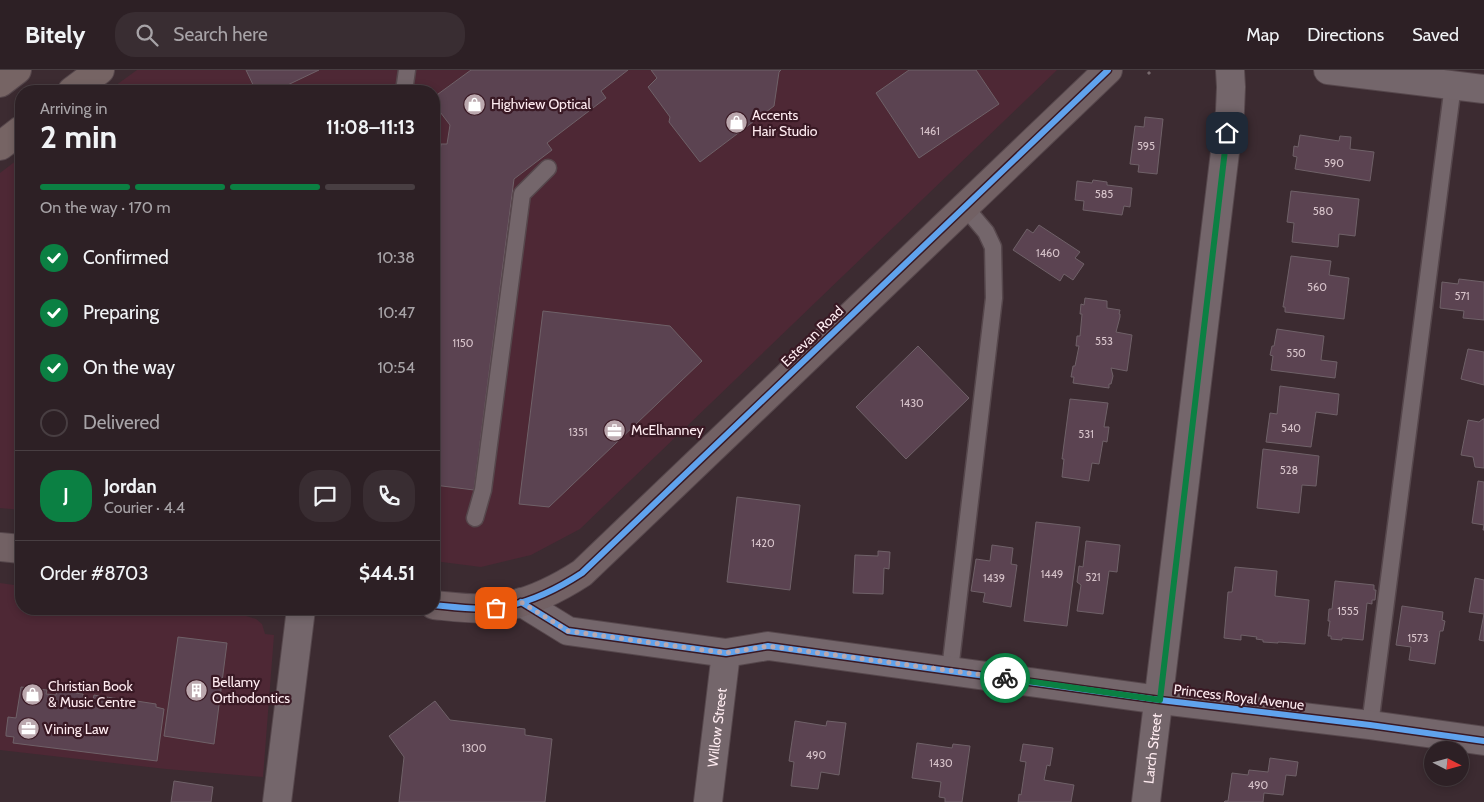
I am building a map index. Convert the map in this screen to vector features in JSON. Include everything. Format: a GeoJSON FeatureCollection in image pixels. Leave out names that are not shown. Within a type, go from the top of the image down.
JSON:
{"type":"FeatureCollection","features":[{"type":"Feature","properties":{"kind":"main road"},"geometry":{"type":"LineString","coordinates":[[0,83],[17,70]]}},
{"type":"Feature","properties":{"kind":"main road"},"geometry":{"type":"LineString","coordinates":[[80,85],[100,70]]}},
{"type":"Feature","properties":{"kind":"main road"},"geometry":{"type":"LineString","coordinates":[[0,146],[15,135]]}},
{"type":"Feature","properties":{"kind":"street","name":"Estevan Road"},"geometry":{"type":"LineString","coordinates":[[521,602],[552,592],[582,573],[1108,70]]}},
{"type":"Feature","properties":{"kind":"street","name":"Larch Street"},"geometry":{"type":"LineString","coordinates":[[1146,802],[1160,700],[1230,111],[1232,87],[1230,70]]}},
{"type":"Feature","properties":{"kind":"street"},"geometry":{"type":"LineString","coordinates":[[1328,70],[1484,89]]}},
{"type":"Feature","properties":{"kind":"street","name":"Princess Royal Avenue"},"geometry":{"type":"LineString","coordinates":[[521,602],[568,631],[726,653],[768,646],[1160,700],[1370,725],[1484,742]]}},
{"type":"Feature","properties":{"kind":"street"},"geometry":{"type":"LineString","coordinates":[[440,606],[496,608],[521,602]]}},
{"type":"Feature","properties":{"kind":"street"},"geometry":{"type":"LineString","coordinates":[[277,802],[300,615]]}},
{"type":"Feature","properties":{"kind":"street","name":"Willow Street"},"geometry":{"type":"LineString","coordinates":[[708,802],[726,653]]}},
{"type":"Feature","properties":{"kind":"lane"},"geometry":{"type":"LineString","coordinates":[[405,85],[406,70]]}},
{"type":"Feature","properties":{"kind":"lane"},"geometry":{"type":"LineString","coordinates":[[1370,725],[1453,85]]}},
{"type":"Feature","properties":{"kind":"lane"},"geometry":{"type":"LineString","coordinates":[[475,518],[483,490],[522,194],[548,168]]}},
{"type":"Feature","properties":{"kind":"lane"},"geometry":{"type":"LineString","coordinates":[[950,670],[994,298],[993,247],[986,232],[965,207]]}},
{"type":"Feature","properties":{"kind":"shaded area"},"geometry":{"type":"Polygon","coordinates":[[[137,70],[1057,70],[580,529],[531,555],[481,567],[440,562],[440,85],[116,85],[137,70]]]}},
{"type":"Feature","properties":{"kind":"shaded area"},"geometry":{"type":"Polygon","coordinates":[[[15,162],[15,509],[0,508],[0,173],[15,162]]]}},
{"type":"Feature","properties":{"kind":"shaded area"},"geometry":{"type":"Polygon","coordinates":[[[0,583],[15,585],[15,615],[238,615],[256,619],[262,624],[265,634],[274,635],[263,777],[166,769],[0,750],[0,583]]]}},
{"type":"Feature","properties":{"kind":"building"},"geometry":{"type":"Polygon","coordinates":[[[246,70],[319,70],[288,85],[253,85],[246,70]]]}},
{"type":"Feature","properties":{"kind":"building"},"geometry":{"type":"Polygon","coordinates":[[[471,70],[628,70],[601,91],[606,98],[547,143],[552,150],[514,179],[474,490],[440,486],[440,152],[441,144],[447,144],[450,125],[440,112],[440,93],[471,70]]]}},
{"type":"Feature","properties":{"kind":"building"},"geometry":{"type":"Polygon","coordinates":[[[651,70],[781,70],[779,72],[774,106],[700,162],[669,122],[670,117],[648,87],[657,78],[651,70]]]}},
{"type":"Feature","properties":{"kind":"building"},"geometry":{"type":"Polygon","coordinates":[[[909,70],[976,70],[999,104],[919,158],[876,93],[909,70]]]}},
{"type":"Feature","properties":{"kind":"building"},"geometry":{"type":"Polygon","coordinates":[[[1145,117],[1163,119],[1157,174],[1138,172],[1139,165],[1130,164],[1135,126],[1144,127],[1145,117]]]}},
{"type":"Feature","properties":{"kind":"building"},"geometry":{"type":"Polygon","coordinates":[[[1300,135],[1339,141],[1340,136],[1351,137],[1350,149],[1374,152],[1370,181],[1295,169],[1297,157],[1293,156],[1294,146],[1298,147],[1300,135]]]}},
{"type":"Feature","properties":{"kind":"building"},"geometry":{"type":"Polygon","coordinates":[[[1093,180],[1107,182],[1107,185],[1132,188],[1130,207],[1124,206],[1122,215],[1083,210],[1084,201],[1075,200],[1077,181],[1092,183],[1093,180]]]}},
{"type":"Feature","properties":{"kind":"building"},"geometry":{"type":"Polygon","coordinates":[[[1291,191],[1359,199],[1355,236],[1339,234],[1338,247],[1292,242],[1294,223],[1287,222],[1291,191]]]}},
{"type":"Feature","properties":{"kind":"building"},"geometry":{"type":"Polygon","coordinates":[[[1039,225],[1080,252],[1075,258],[1084,264],[1073,280],[1064,274],[1060,281],[1013,250],[1027,229],[1033,233],[1039,225]]]}},
{"type":"Feature","properties":{"kind":"building"},"geometry":{"type":"Polygon","coordinates":[[[1291,256],[1331,261],[1329,275],[1349,278],[1344,319],[1285,312],[1285,307],[1283,307],[1291,256]]]}},
{"type":"Feature","properties":{"kind":"building"},"geometry":{"type":"Polygon","coordinates":[[[1459,279],[1484,282],[1484,320],[1463,318],[1464,311],[1440,308],[1442,282],[1458,284],[1459,279]]]}},
{"type":"Feature","properties":{"kind":"building"},"geometry":{"type":"Polygon","coordinates":[[[1085,298],[1107,301],[1107,308],[1120,310],[1116,332],[1132,335],[1127,371],[1111,368],[1113,376],[1109,388],[1073,383],[1074,377],[1071,377],[1079,346],[1076,346],[1077,336],[1080,336],[1081,304],[1084,305],[1085,298]]]}},
{"type":"Feature","properties":{"kind":"building"},"geometry":{"type":"Polygon","coordinates":[[[543,311],[670,326],[702,361],[549,507],[519,504],[543,311]]]}},
{"type":"Feature","properties":{"kind":"building"},"geometry":{"type":"Polygon","coordinates":[[[1277,329],[1324,336],[1321,360],[1337,362],[1335,378],[1271,370],[1273,356],[1270,355],[1272,346],[1274,346],[1277,329]]]}},
{"type":"Feature","properties":{"kind":"building"},"geometry":{"type":"Polygon","coordinates":[[[918,346],[969,398],[906,459],[856,407],[918,346]]]}},
{"type":"Feature","properties":{"kind":"building"},"geometry":{"type":"Polygon","coordinates":[[[1468,349],[1484,352],[1484,385],[1461,379],[1468,349]]]}},
{"type":"Feature","properties":{"kind":"building"},"geometry":{"type":"Polygon","coordinates":[[[1280,386],[1339,394],[1337,415],[1316,412],[1311,447],[1266,442],[1270,413],[1277,414],[1280,386]]]}},
{"type":"Feature","properties":{"kind":"building"},"geometry":{"type":"Polygon","coordinates":[[[1070,399],[1108,403],[1104,427],[1109,427],[1107,442],[1103,441],[1099,464],[1092,463],[1089,481],[1062,477],[1064,459],[1062,459],[1070,399]]]}},
{"type":"Feature","properties":{"kind":"building"},"geometry":{"type":"Polygon","coordinates":[[[1483,419],[1484,468],[1475,467],[1473,457],[1461,455],[1468,420],[1479,422],[1483,419]]]}},
{"type":"Feature","properties":{"kind":"building"},"geometry":{"type":"Polygon","coordinates":[[[1263,449],[1319,456],[1316,486],[1302,485],[1299,513],[1257,508],[1263,449]]]}},
{"type":"Feature","properties":{"kind":"building"},"geometry":{"type":"Polygon","coordinates":[[[1478,481],[1484,482],[1484,525],[1472,523],[1478,481]]]}},
{"type":"Feature","properties":{"kind":"building"},"geometry":{"type":"Polygon","coordinates":[[[737,497],[800,505],[790,590],[727,582],[737,497]]]}},
{"type":"Feature","properties":{"kind":"building"},"geometry":{"type":"Polygon","coordinates":[[[1036,522],[1080,527],[1067,626],[1024,621],[1036,522]]]}},
{"type":"Feature","properties":{"kind":"building"},"geometry":{"type":"Polygon","coordinates":[[[1086,541],[1120,545],[1117,572],[1109,571],[1103,614],[1077,611],[1081,585],[1077,582],[1079,566],[1083,567],[1086,541]]]}},
{"type":"Feature","properties":{"kind":"building"},"geometry":{"type":"Polygon","coordinates":[[[992,545],[1013,548],[1011,564],[1017,565],[1011,607],[983,602],[985,593],[971,591],[976,559],[990,561],[992,545]]]}},
{"type":"Feature","properties":{"kind":"building"},"geometry":{"type":"Polygon","coordinates":[[[878,551],[890,552],[889,569],[884,568],[883,594],[853,593],[855,555],[878,556],[878,551]]]}},
{"type":"Feature","properties":{"kind":"building"},"geometry":{"type":"Polygon","coordinates":[[[1235,567],[1277,571],[1275,596],[1309,600],[1305,644],[1263,642],[1263,640],[1256,639],[1257,637],[1241,635],[1241,640],[1224,638],[1228,592],[1232,592],[1235,567]]]}},
{"type":"Feature","properties":{"kind":"building"},"geometry":{"type":"Polygon","coordinates":[[[1475,578],[1484,580],[1484,614],[1469,612],[1475,578]]]}},
{"type":"Feature","properties":{"kind":"building"},"geometry":{"type":"Polygon","coordinates":[[[1335,581],[1374,585],[1374,590],[1376,590],[1375,600],[1372,600],[1372,604],[1367,603],[1363,640],[1331,639],[1331,636],[1328,636],[1329,609],[1332,609],[1335,581]]]}},
{"type":"Feature","properties":{"kind":"building"},"geometry":{"type":"Polygon","coordinates":[[[1402,606],[1443,612],[1442,620],[1445,621],[1443,631],[1440,631],[1435,664],[1409,660],[1411,647],[1396,645],[1402,606]]]}},
{"type":"Feature","properties":{"kind":"building"},"geometry":{"type":"Polygon","coordinates":[[[1484,614],[1484,641],[1479,640],[1484,614]]]}},
{"type":"Feature","properties":{"kind":"building","name":"Bellamy Orthodontics"},"geometry":{"type":"Polygon","coordinates":[[[178,637],[227,643],[214,744],[164,736],[178,637]]]}},
{"type":"Feature","properties":{"kind":"building"},"geometry":{"type":"Polygon","coordinates":[[[21,687],[47,690],[46,694],[56,695],[57,691],[62,691],[83,694],[83,698],[93,700],[94,695],[120,699],[119,703],[130,704],[130,700],[156,704],[156,707],[164,709],[157,761],[13,743],[14,737],[6,736],[8,717],[16,718],[21,687]]]}},
{"type":"Feature","properties":{"kind":"building"},"geometry":{"type":"Polygon","coordinates":[[[435,701],[450,720],[525,729],[525,735],[552,739],[545,802],[399,802],[404,757],[389,736],[435,701]]]}},
{"type":"Feature","properties":{"kind":"building"},"geometry":{"type":"Polygon","coordinates":[[[795,721],[826,726],[827,721],[846,723],[839,775],[821,772],[818,789],[791,786],[794,762],[789,761],[795,721]]]}},
{"type":"Feature","properties":{"kind":"building"},"geometry":{"type":"Polygon","coordinates":[[[917,743],[952,748],[953,744],[970,746],[962,802],[945,802],[945,798],[939,797],[941,782],[912,778],[917,743]]]}},
{"type":"Feature","properties":{"kind":"building"},"geometry":{"type":"Polygon","coordinates":[[[1023,744],[1053,748],[1050,766],[1047,765],[1044,780],[1074,785],[1071,802],[1018,802],[1019,794],[1021,795],[1026,762],[1020,761],[1023,744]]]}},
{"type":"Feature","properties":{"kind":"building"},"geometry":{"type":"Polygon","coordinates":[[[1270,758],[1298,762],[1296,776],[1286,775],[1283,795],[1264,793],[1263,802],[1224,802],[1228,801],[1232,773],[1248,775],[1249,770],[1268,772],[1270,758]]]}},
{"type":"Feature","properties":{"kind":"building"},"geometry":{"type":"Polygon","coordinates":[[[174,781],[213,787],[211,802],[171,802],[174,781]]]}},
{"type":"Feature","properties":{"kind":"cycle path"},"geometry":{"type":"LineString","coordinates":[[440,606],[480,609],[508,606],[530,600],[582,573],[1108,70]]}},
{"type":"Feature","properties":{"kind":"cycle path"},"geometry":{"type":"LineString","coordinates":[[521,602],[568,631],[726,653],[768,646],[1160,700],[1370,725],[1484,741]]}},
{"type":"Feature","properties":{"kind":"way so far"},"geometry":{"type":"LineString","coordinates":[[496,608],[521,602],[568,631],[690,649],[726,653],[768,646],[1005,678]]}},
{"type":"Feature","properties":{"kind":"place","name":"Highview Optical"},"geometry":{"type":"Point","coordinates":[475,104]}},
{"type":"Feature","properties":{"kind":"place","name":"Accents Hair Studio"},"geometry":{"type":"Point","coordinates":[736,123]}},
{"type":"Feature","properties":{"kind":"place","name":"McElhanney"},"geometry":{"type":"Point","coordinates":[615,430]}},
{"type":"Feature","properties":{"kind":"place","name":"Bellamy Orthodontics"},"geometry":{"type":"Point","coordinates":[196,690]}},
{"type":"Feature","properties":{"kind":"place","name":"Christian Book & Music Centre"},"geometry":{"type":"Point","coordinates":[32,694]}},
{"type":"Feature","properties":{"kind":"place","name":"Vining Law"},"geometry":{"type":"Point","coordinates":[28,729]}},
{"type":"Feature","properties":{"kind":"route"},"geometry":{"type":"LineString","coordinates":[[1005,678],[1160,700],[1227,133]]}}]}
